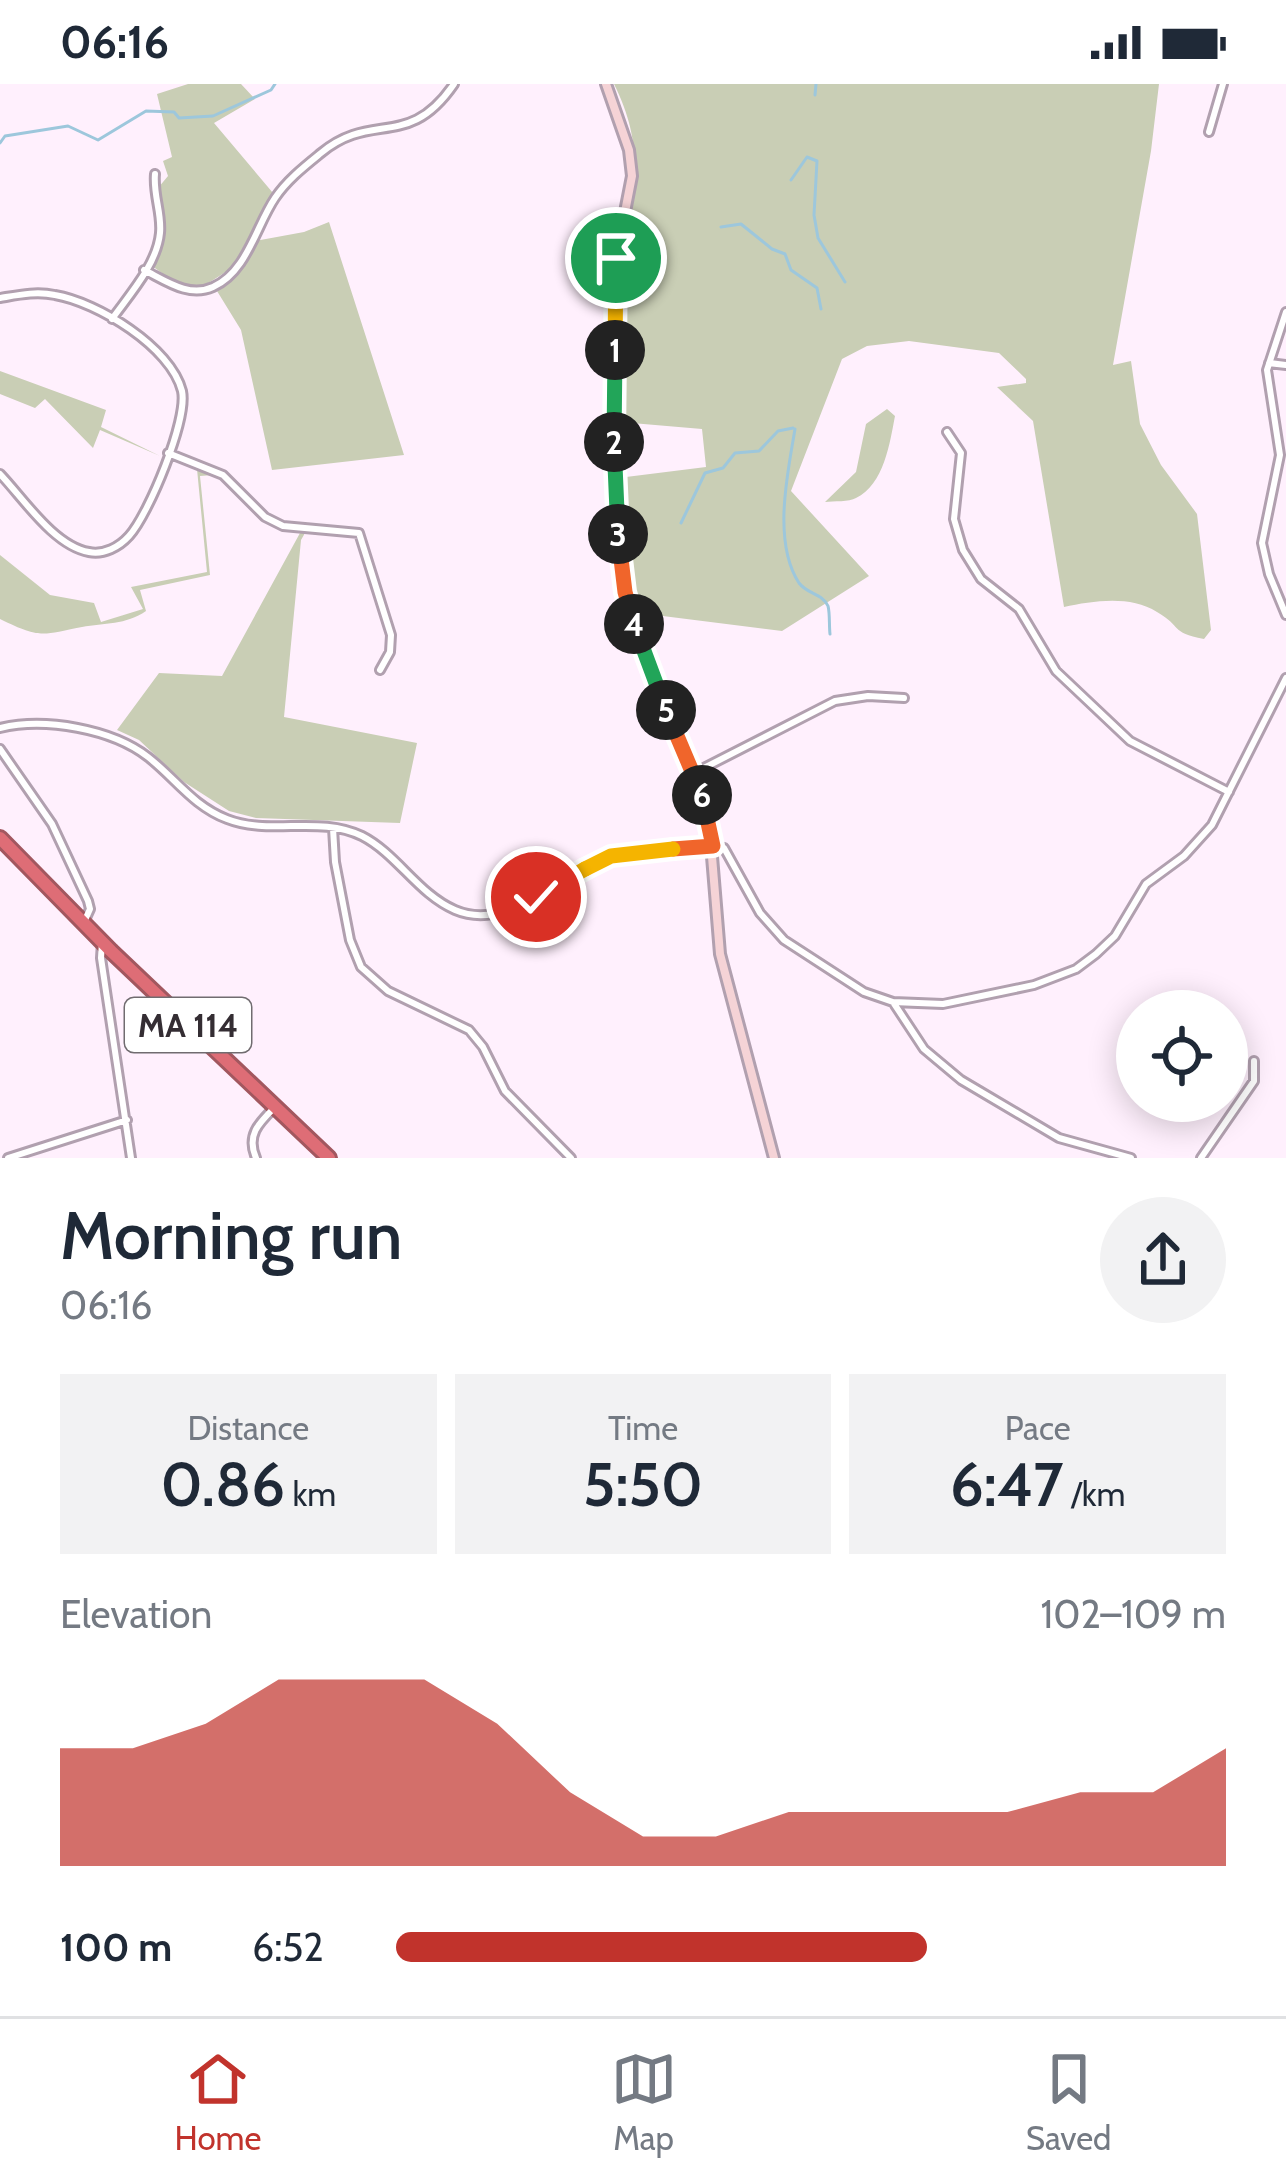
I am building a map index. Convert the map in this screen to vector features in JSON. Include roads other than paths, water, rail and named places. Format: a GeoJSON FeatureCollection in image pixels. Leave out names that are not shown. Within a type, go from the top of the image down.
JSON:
{"type":"FeatureCollection","features":[{"type":"Feature","properties":{"kind":"highway","name":"MA 114"},"geometry":{"type":"LineString","coordinates":[[0,838],[328,1158]]}},
{"type":"Feature","properties":{"kind":"street"},"geometry":{"type":"LineString","coordinates":[[144,271],[183,290],[202,291],[218,285],[239,264],[277,194],[321,153],[354,131],[394,129],[420,119],[454,84]]}},
{"type":"Feature","properties":{"kind":"street"},"geometry":{"type":"LineString","coordinates":[[606,84],[629,150],[632,176],[614,289],[614,466],[625,592],[646,659],[694,772],[713,846],[720,954],[774,1158]]}},
{"type":"Feature","properties":{"kind":"street"},"geometry":{"type":"LineString","coordinates":[[1209,132],[1223,84]]}},
{"type":"Feature","properties":{"kind":"street"},"geometry":{"type":"LineString","coordinates":[[112,319],[144,271],[160,235],[155,174]]}},
{"type":"Feature","properties":{"kind":"street"},"geometry":{"type":"LineString","coordinates":[[0,298],[52,294],[76,300],[112,319],[161,353],[180,387],[182,411],[139,524],[119,545],[94,554],[58,534],[0,475]]}},
{"type":"Feature","properties":{"kind":"street"},"geometry":{"type":"LineString","coordinates":[[1286,312],[1269,363],[1269,394],[1280,455],[1262,543],[1268,574],[1286,615]]}},
{"type":"Feature","properties":{"kind":"street"},"geometry":{"type":"LineString","coordinates":[[1269,363],[1286,365]]}},
{"type":"Feature","properties":{"kind":"street"},"geometry":{"type":"LineString","coordinates":[[947,432],[961,453],[954,496],[958,535],[981,579],[1019,608],[1056,671],[1130,741],[1228,792]]}},
{"type":"Feature","properties":{"kind":"street"},"geometry":{"type":"LineString","coordinates":[[168,453],[223,476],[258,511],[283,526],[359,532],[391,635],[390,652],[380,670]]}},
{"type":"Feature","properties":{"kind":"street"},"geometry":{"type":"LineString","coordinates":[[0,728],[39,724],[114,738],[136,747],[191,798],[226,818],[254,826],[333,827],[374,843],[443,902],[475,914],[495,913],[536,897],[611,856],[724,848],[760,914],[784,940],[864,992],[892,1002],[944,1004],[1034,985],[1076,969],[1114,936],[1145,884],[1200,840],[1286,678]]}},
{"type":"Feature","properties":{"kind":"street"},"geometry":{"type":"LineString","coordinates":[[694,772],[835,701],[904,698]]}},
{"type":"Feature","properties":{"kind":"street"},"geometry":{"type":"LineString","coordinates":[[1276,703],[1286,705]]}},
{"type":"Feature","properties":{"kind":"street"},"geometry":{"type":"LineString","coordinates":[[0,749],[58,835],[88,901],[90,909],[82,923]]}},
{"type":"Feature","properties":{"kind":"street"},"geometry":{"type":"LineString","coordinates":[[333,827],[334,862],[361,967],[388,991],[469,1030],[506,1091],[571,1158]]}},
{"type":"Feature","properties":{"kind":"street"},"geometry":{"type":"LineString","coordinates":[[713,867],[732,864]]}},
{"type":"Feature","properties":{"kind":"street"},"geometry":{"type":"LineString","coordinates":[[102,942],[131,1158]]}},
{"type":"Feature","properties":{"kind":"street"},"geometry":{"type":"LineString","coordinates":[[892,1002],[924,1049],[961,1080],[1059,1138],[1131,1158]]}},
{"type":"Feature","properties":{"kind":"street"},"geometry":{"type":"LineString","coordinates":[[1201,1158],[1254,1081],[1254,1061]]}},
{"type":"Feature","properties":{"kind":"street"},"geometry":{"type":"LineString","coordinates":[[256,1158],[251,1147],[253,1133],[274,1107]]}},
{"type":"Feature","properties":{"kind":"street"},"geometry":{"type":"LineString","coordinates":[[8,1158],[127,1120]]}},
{"type":"Feature","properties":{"kind":"street"},"geometry":{"type":"LineString","coordinates":[[1082,1158],[1085,1147]]}},
{"type":"Feature","properties":{"kind":"waterway"},"geometry":{"type":"LineString","coordinates":[[0,143],[5,136],[68,126],[98,140],[146,111],[174,112],[179,118],[213,116],[275,84]]}},
{"type":"Feature","properties":{"kind":"waterway"},"geometry":{"type":"LineString","coordinates":[[815,95],[816,84]]}},
{"type":"Feature","properties":{"kind":"waterway"},"geometry":{"type":"LineString","coordinates":[[791,180],[807,157],[817,161],[814,215],[818,238],[845,282]]}},
{"type":"Feature","properties":{"kind":"waterway"},"geometry":{"type":"LineString","coordinates":[[721,227],[741,224],[785,254],[791,270],[817,288],[821,309]]}},
{"type":"Feature","properties":{"kind":"waterway"},"geometry":{"type":"LineString","coordinates":[[681,523],[705,473],[723,468],[735,453],[759,451],[778,431],[793,428]]}},
{"type":"Feature","properties":{"kind":"waterway"},"geometry":{"type":"LineString","coordinates":[[795,429],[784,506],[786,547],[799,583],[828,606],[830,634]]}}]}
